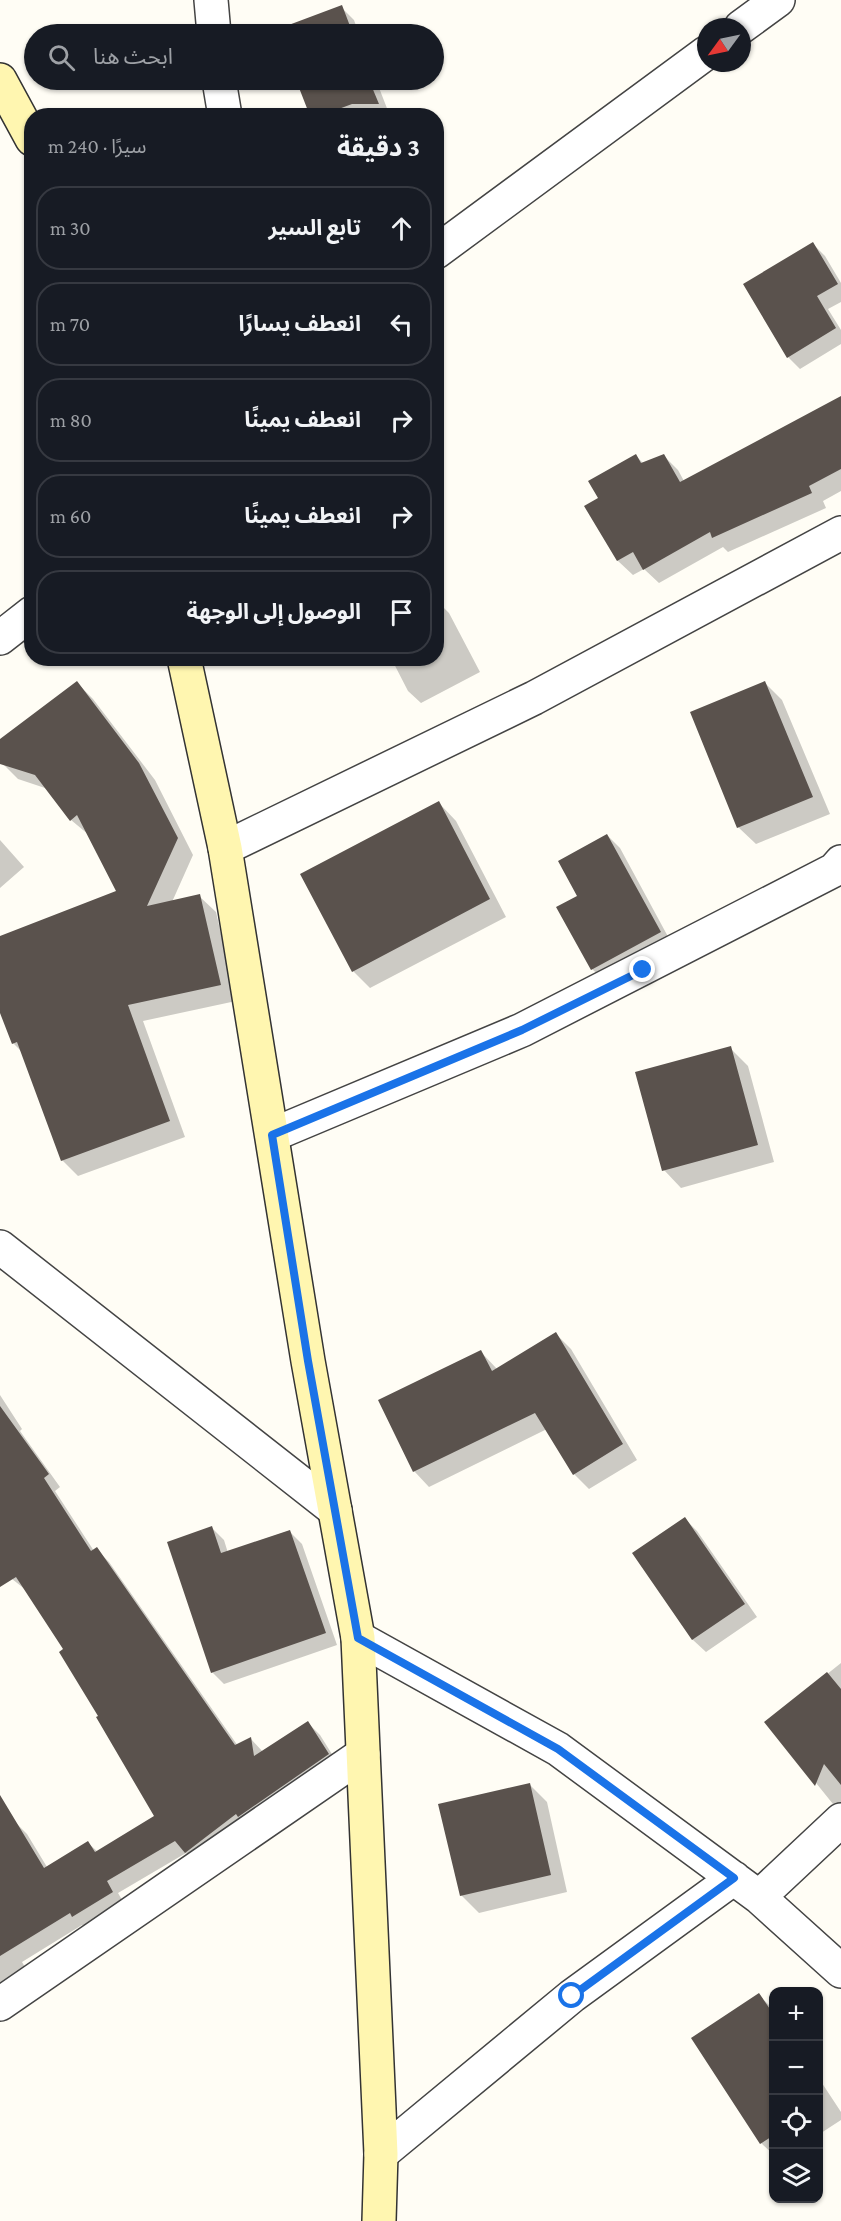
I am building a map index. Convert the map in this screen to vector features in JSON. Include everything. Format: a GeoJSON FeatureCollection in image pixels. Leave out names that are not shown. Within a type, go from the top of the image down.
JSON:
{"type":"FeatureCollection","features":[{"type":"Feature","properties":{"kind":"street"},"geometry":{"type":"LineString","coordinates":[[211,0],[213,24]]}},
{"type":"Feature","properties":{"kind":"street"},"geometry":{"type":"LineString","coordinates":[[751,20],[778,0]]}},
{"type":"Feature","properties":{"kind":"street"},"geometry":{"type":"LineString","coordinates":[[444,246],[697,60]]}},
{"type":"Feature","properties":{"kind":"street"},"geometry":{"type":"LineString","coordinates":[[0,80],[24,124]]}},
{"type":"Feature","properties":{"kind":"street"},"geometry":{"type":"LineString","coordinates":[[221,90],[224,108]]}},
{"type":"Feature","properties":{"kind":"street"},"geometry":{"type":"LineString","coordinates":[[225,848],[534,698],[841,533]]}},
{"type":"Feature","properties":{"kind":"street"},"geometry":{"type":"LineString","coordinates":[[0,638],[24,619]]}},
{"type":"Feature","properties":{"kind":"street"},"geometry":{"type":"LineString","coordinates":[[186,666],[225,848],[358,1638],[381,2154],[379,2221]]}},
{"type":"Feature","properties":{"kind":"street"},"geometry":{"type":"LineString","coordinates":[[272,1135],[522,1030],[834,870],[841,862]]}},
{"type":"Feature","properties":{"kind":"street"},"geometry":{"type":"LineString","coordinates":[[0,1247],[335,1510]]}},
{"type":"Feature","properties":{"kind":"street"},"geometry":{"type":"LineString","coordinates":[[358,1638],[558,1749],[747,1888],[841,1971]]}},
{"type":"Feature","properties":{"kind":"street"},"geometry":{"type":"LineString","coordinates":[[0,2004],[363,1754]]}},
{"type":"Feature","properties":{"kind":"street"},"geometry":{"type":"LineString","coordinates":[[381,2154],[581,1989],[747,1888],[841,1820]]}},
{"type":"Feature","properties":{"kind":"building"},"geometry":{"type":"Polygon","coordinates":[[[342,5],[349,24],[291,24],[342,5]]]}},
{"type":"Feature","properties":{"kind":"building"},"geometry":{"type":"Polygon","coordinates":[[[300,90],[373,90],[379,104],[352,104],[341,108],[307,108],[300,90]]]}},
{"type":"Feature","properties":{"kind":"building"},"geometry":{"type":"Polygon","coordinates":[[[813,242],[838,284],[817,296],[836,328],[787,358],[743,284],[813,242]]]}},
{"type":"Feature","properties":{"kind":"building"},"geometry":{"type":"Polygon","coordinates":[[[841,396],[841,469],[809,486],[812,493],[712,538],[710,532],[643,570],[633,552],[617,561],[584,506],[598,498],[588,481],[636,454],[641,463],[664,454],[680,482],[841,396]]]}},
{"type":"Feature","properties":{"kind":"building"},"geometry":{"type":"Polygon","coordinates":[[[77,681],[139,763],[178,838],[147,906],[200,894],[221,985],[128,1005],[170,1121],[61,1161],[17,1042],[12,1044],[0,1013],[0,936],[116,891],[77,815],[70,821],[35,775],[0,764],[0,739],[77,681]]]}},
{"type":"Feature","properties":{"kind":"building"},"geometry":{"type":"Polygon","coordinates":[[[765,681],[813,797],[737,828],[690,712],[765,681]]]}},
{"type":"Feature","properties":{"kind":"building"},"geometry":{"type":"Polygon","coordinates":[[[439,801],[490,899],[352,972],[300,874],[439,801]]]}},
{"type":"Feature","properties":{"kind":"building"},"geometry":{"type":"Polygon","coordinates":[[[607,834],[661,932],[591,970],[556,907],[577,896],[558,861],[607,834]]]}},
{"type":"Feature","properties":{"kind":"building"},"geometry":{"type":"Polygon","coordinates":[[[731,1046],[758,1145],[662,1171],[635,1072],[731,1046]]]}},
{"type":"Feature","properties":{"kind":"building"},"geometry":{"type":"Polygon","coordinates":[[[556,1332],[623,1444],[573,1475],[535,1413],[413,1472],[378,1400],[481,1350],[492,1371],[556,1332]]]}},
{"type":"Feature","properties":{"kind":"building"},"geometry":{"type":"Polygon","coordinates":[[[0,1406],[49,1474],[44,1478],[91,1551],[97,1547],[235,1745],[251,1737],[254,1756],[308,1721],[329,1754],[238,1817],[236,1814],[185,1853],[175,1841],[107,1881],[113,1892],[72,1917],[70,1913],[0,1956],[0,1795],[44,1868],[88,1841],[95,1852],[154,1816],[59,1652],[63,1649],[16,1577],[0,1587],[0,1406]]]}},
{"type":"Feature","properties":{"kind":"building"},"geometry":{"type":"Polygon","coordinates":[[[685,1517],[745,1604],[692,1640],[632,1553],[685,1517]]]}},
{"type":"Feature","properties":{"kind":"building"},"geometry":{"type":"Polygon","coordinates":[[[212,1526],[221,1553],[290,1530],[326,1633],[211,1673],[167,1542],[212,1526]]]}},
{"type":"Feature","properties":{"kind":"building"},"geometry":{"type":"Polygon","coordinates":[[[827,1672],[841,1689],[841,1785],[824,1764],[815,1786],[764,1722],[827,1672]]]}},
{"type":"Feature","properties":{"kind":"building"},"geometry":{"type":"Polygon","coordinates":[[[530,1783],[551,1875],[460,1896],[438,1804],[530,1783]]]}},
{"type":"Feature","properties":{"kind":"building"},"geometry":{"type":"Polygon","coordinates":[[[759,1993],[769,2008],[769,2138],[760,2144],[691,2038],[759,1993]]]}},
{"type":"Feature","properties":{"kind":"route"},"geometry":{"type":"LineString","coordinates":[[572,1996],[625,1955],[734,1878],[558,1749],[358,1638],[308,1361],[272,1135],[522,1030],[643,970]]}}]}
